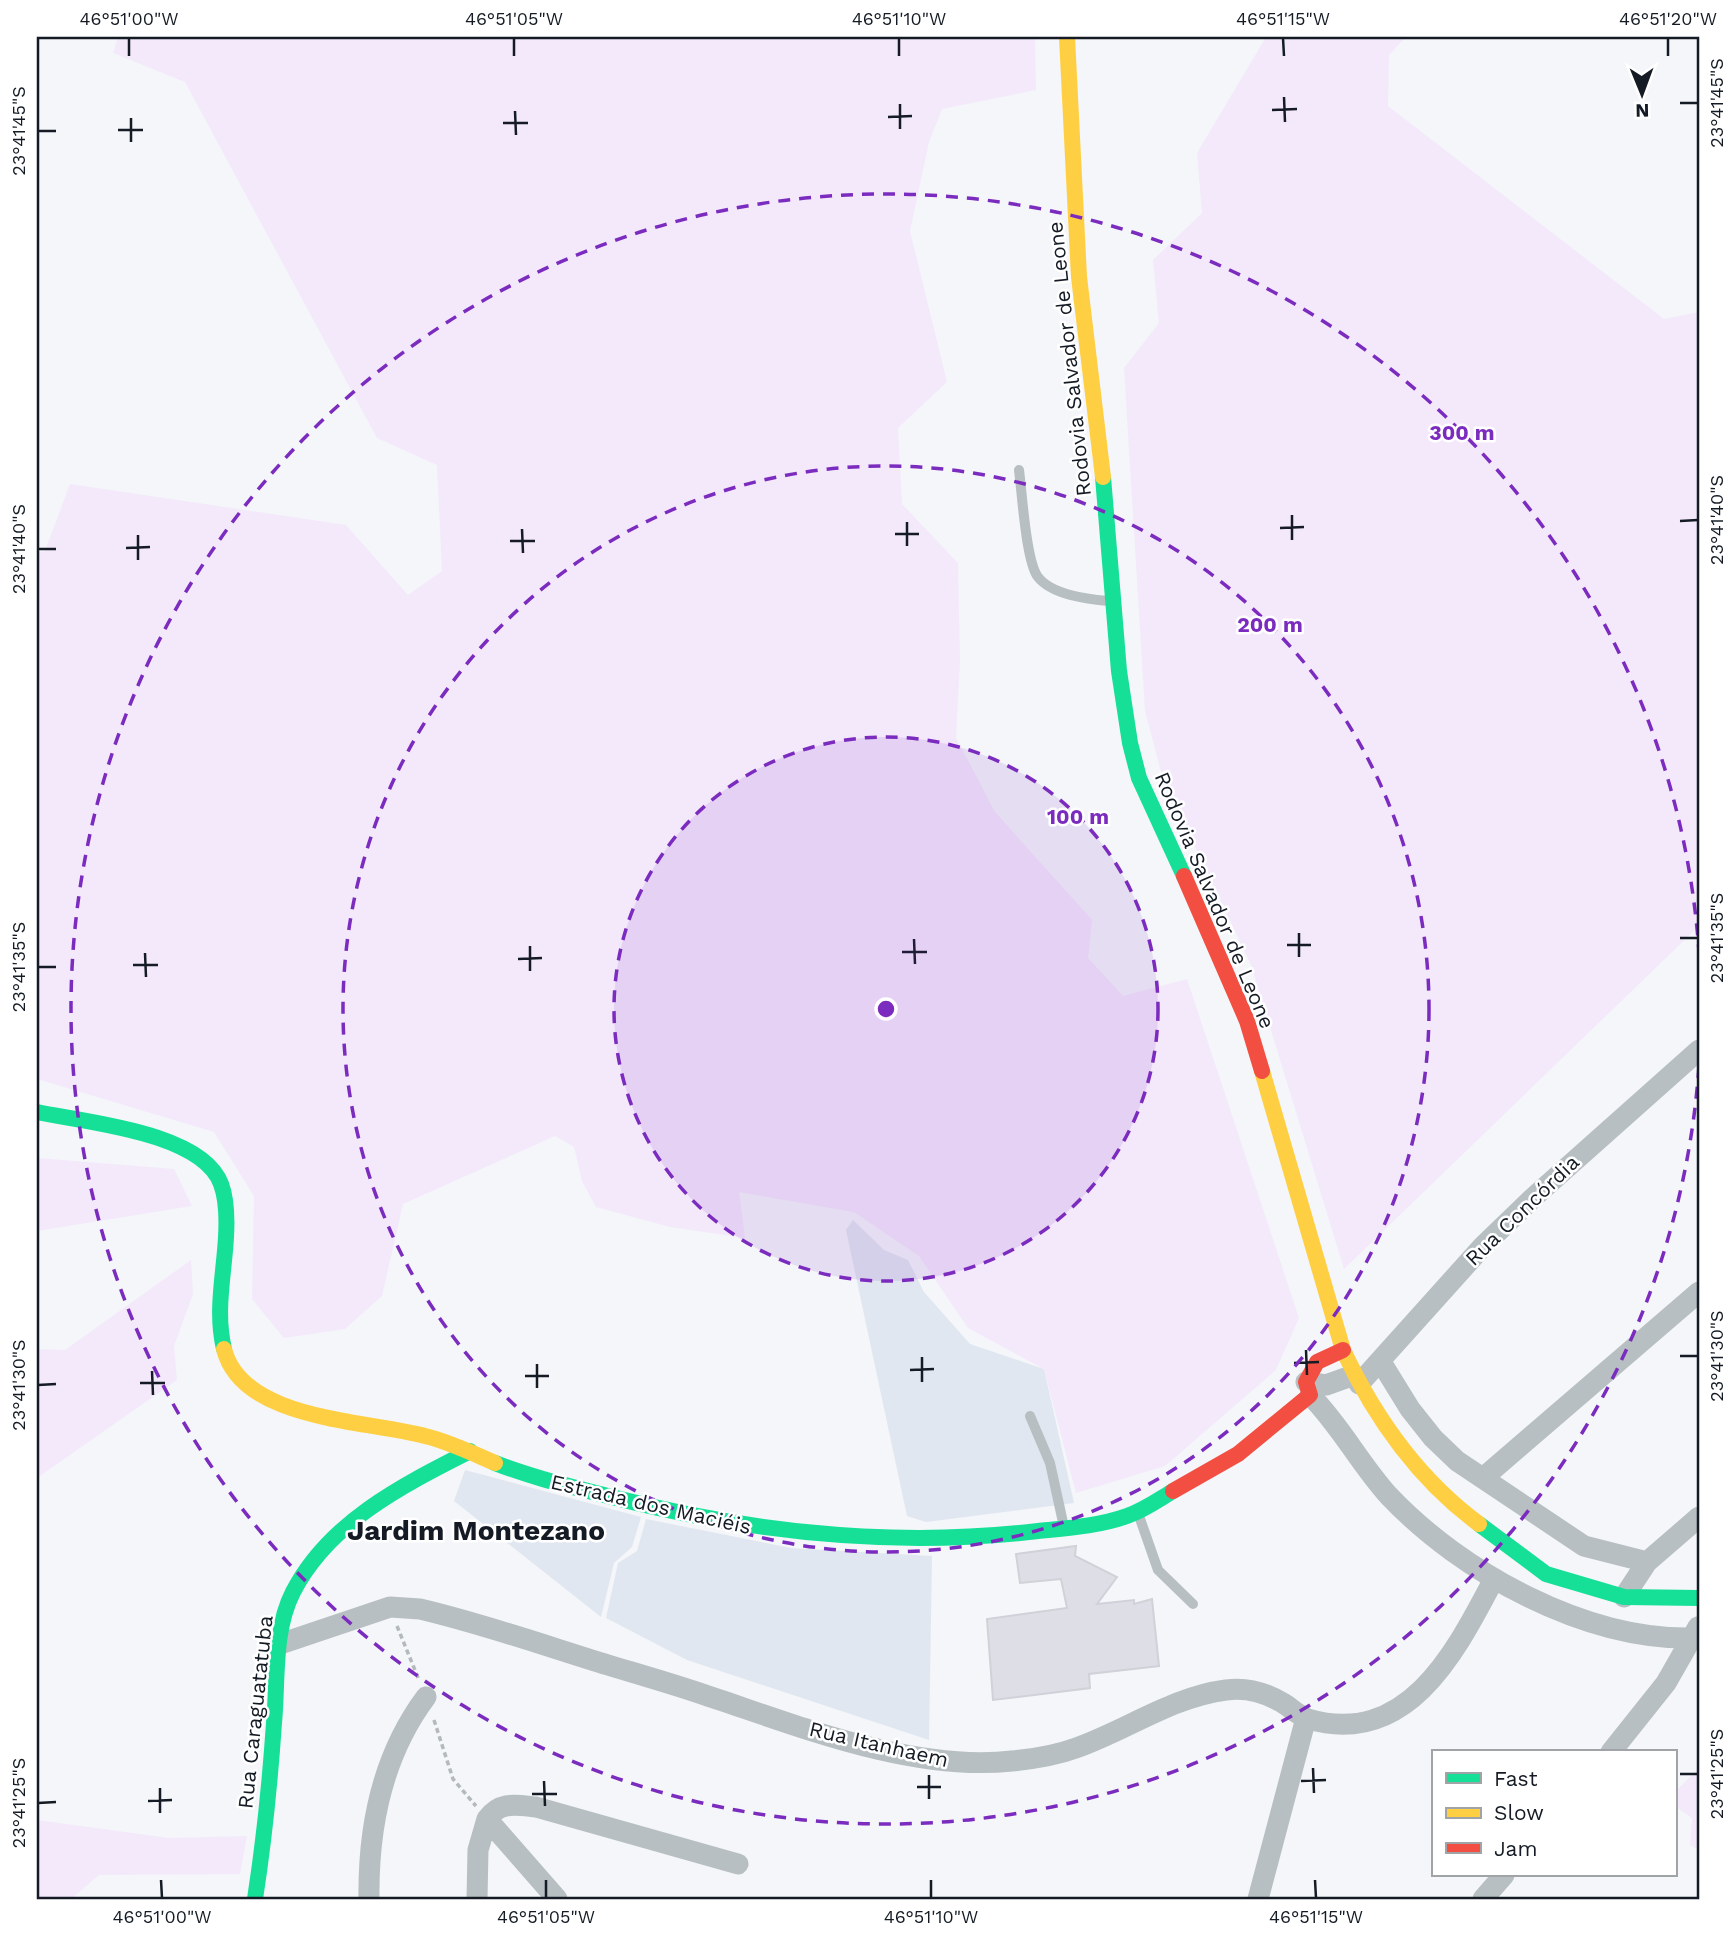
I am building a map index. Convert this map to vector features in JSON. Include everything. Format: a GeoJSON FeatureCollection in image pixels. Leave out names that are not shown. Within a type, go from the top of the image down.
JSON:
{"type":"FeatureCollection","features":[{"type":"Feature","properties":{"kind":"street","name":"Rodovia Salvador de Leone"},"geometry":{"type":"LineString","coordinates":[[1067,37],[1079,274],[1125,715],[1139,778],[1207,924],[1247,1021],[1343,1350],[1357,1379],[1399,1447],[1455,1506],[1546,1574],[1624,1597],[1699,1598]]}},
{"type":"Feature","properties":{"kind":"street","name":"Rua Concórdia"},"geometry":{"type":"LineString","coordinates":[[1357,1379],[1381,1362],[1446,1285],[1535,1196],[1699,1050]]}},
{"type":"Feature","properties":{"kind":"street","name":"Estrada dos Maciéis"},"geometry":{"type":"LineString","coordinates":[[37,1112],[156,1139],[206,1161],[220,1178],[226,1222],[221,1336],[231,1367],[241,1380],[262,1397],[310,1412],[428,1437],[516,1471],[677,1515],[765,1531],[829,1538],[924,1541],[1064,1527],[1138,1512],[1238,1453],[1308,1389],[1317,1362],[1343,1350]]}},
{"type":"Feature","properties":{"kind":"street"},"geometry":{"type":"LineString","coordinates":[[1483,1478],[1699,1292]]}},
{"type":"Feature","properties":{"kind":"street"},"geometry":{"type":"LineString","coordinates":[[1381,1362],[1410,1409],[1433,1438],[1457,1461],[1584,1546],[1647,1562]]}},
{"type":"Feature","properties":{"kind":"street"},"geometry":{"type":"LineString","coordinates":[[1357,1379],[1308,1389],[1375,1480],[1410,1517],[1494,1578],[1546,1604],[1608,1626],[1659,1639],[1696,1632]]}},
{"type":"Feature","properties":{"kind":"street","name":"Rua Caraguatatuba"},"geometry":{"type":"LineString","coordinates":[[256,1899],[267,1813],[280,1644],[291,1595],[345,1527],[412,1481],[470,1451]]}},
{"type":"Feature","properties":{"kind":"street"},"geometry":{"type":"LineString","coordinates":[[1624,1597],[1647,1562],[1699,1517]]}},
{"type":"Feature","properties":{"kind":"street","name":"Rua Itanhaem"},"geometry":{"type":"LineString","coordinates":[[280,1644],[390,1607],[420,1609],[702,1693],[793,1725],[899,1752],[958,1762],[1013,1761],[1077,1748],[1181,1702],[1227,1689],[1261,1692],[1306,1718],[1335,1723],[1370,1719],[1394,1712],[1415,1699],[1443,1665],[1494,1578]]}},
{"type":"Feature","properties":{"kind":"street"},"geometry":{"type":"LineString","coordinates":[[1613,1750],[1665,1683],[1696,1632]]}},
{"type":"Feature","properties":{"kind":"street"},"geometry":{"type":"LineString","coordinates":[[369,1899],[370,1848],[379,1794],[402,1735],[426,1697]]}},
{"type":"Feature","properties":{"kind":"street"},"geometry":{"type":"LineString","coordinates":[[1258,1899],[1306,1718]]}},
{"type":"Feature","properties":{"kind":"street"},"geometry":{"type":"LineString","coordinates":[[477,1899],[478,1850],[486,1819],[494,1809],[502,1805],[536,1807],[738,1864]]}},
{"type":"Feature","properties":{"kind":"street"},"geometry":{"type":"LineString","coordinates":[[486,1819],[557,1899]]}},
{"type":"Feature","properties":{"kind":"street"},"geometry":{"type":"LineString","coordinates":[[1483,1899],[1503,1876]]}},
{"type":"Feature","properties":{"kind":"lane"},"geometry":{"type":"LineString","coordinates":[[1019,470],[1031,561],[1038,578],[1057,589],[1085,599],[1115,602]]}},
{"type":"Feature","properties":{"kind":"lane"},"geometry":{"type":"LineString","coordinates":[[1030,1416],[1049,1463],[1064,1527]]}},
{"type":"Feature","properties":{"kind":"lane"},"geometry":{"type":"LineString","coordinates":[[1138,1512],[1158,1570],[1193,1604]]}},
{"type":"Feature","properties":{"kind":"shaded area"},"geometry":{"type":"Polygon","coordinates":[[[118,37],[1035,37],[1036,90],[942,109],[929,142],[910,231],[947,382],[898,428],[902,504],[958,563],[960,661],[956,738],[995,812],[1092,920],[1088,958],[1123,996],[1187,979],[1299,1318],[1276,1370],[1165,1466],[1076,1493],[1044,1369],[968,1328],[919,1256],[854,1212],[739,1192],[745,1238],[670,1227],[596,1207],[582,1181],[574,1147],[555,1136],[403,1204],[382,1296],[345,1329],[284,1338],[252,1299],[254,1196],[214,1132],[37,1079],[37,552],[45,551],[70,484],[346,525],[408,595],[442,571],[437,465],[377,438],[185,82],[113,53],[118,37]]]}},
{"type":"Feature","properties":{"kind":"shaded area"},"geometry":{"type":"Polygon","coordinates":[[[1266,37],[1406,37],[1389,55],[1388,106],[1664,319],[1699,312],[1699,926],[1344,1269],[1251,965],[1163,779],[1145,711],[1124,368],[1159,323],[1153,260],[1202,213],[1197,153],[1266,37]]]}},
{"type":"Feature","properties":{"kind":"shaded area"},"geometry":{"type":"Polygon","coordinates":[[[37,1158],[174,1169],[192,1206],[37,1231],[37,1158]]]}},
{"type":"Feature","properties":{"kind":"shaded area"},"geometry":{"type":"Polygon","coordinates":[[[853,1220],[884,1250],[908,1260],[924,1292],[970,1344],[1044,1369],[1074,1503],[926,1522],[907,1516],[846,1230],[853,1220]]]}},
{"type":"Feature","properties":{"kind":"shaded area"},"geometry":{"type":"Polygon","coordinates":[[[191,1260],[193,1294],[174,1346],[177,1380],[37,1478],[37,1349],[65,1350],[191,1260]]]}},
{"type":"Feature","properties":{"kind":"shaded area"},"geometry":{"type":"Polygon","coordinates":[[[465,1470],[641,1517],[632,1547],[614,1563],[601,1617],[454,1501],[465,1470]]]}},
{"type":"Feature","properties":{"kind":"shaded area"},"geometry":{"type":"Polygon","coordinates":[[[646,1519],[791,1548],[932,1556],[929,1740],[687,1660],[606,1618],[618,1563],[637,1551],[646,1519]]]}},
{"type":"Feature","properties":{"kind":"shaded area"},"geometry":{"type":"Polygon","coordinates":[[[1699,1768],[1699,1850],[1690,1845],[1692,1818],[1676,1807],[1676,1791],[1699,1768]]]}},
{"type":"Feature","properties":{"kind":"shaded area"},"geometry":{"type":"Polygon","coordinates":[[[37,1820],[169,1838],[247,1836],[240,1874],[99,1875],[71,1899],[37,1899],[37,1820]]]}},
{"type":"Feature","properties":{"kind":"building"},"geometry":{"type":"Polygon","coordinates":[[[1076,1546],[1075,1556],[1117,1577],[1097,1604],[1134,1600],[1134,1604],[1152,1599],[1159,1666],[1089,1674],[1090,1688],[993,1700],[987,1619],[1067,1608],[1061,1579],[1020,1583],[1016,1554],[1076,1546]]]}},
{"type":"Feature","properties":{"kind":"traffic: fast"},"geometry":{"type":"LineString","coordinates":[[1103,477],[1119,671],[1130,743],[1139,778],[1184,876]]}},
{"type":"Feature","properties":{"kind":"traffic: fast"},"geometry":{"type":"LineString","coordinates":[[37,1112],[140,1132],[191,1152],[210,1166],[221,1184],[226,1210],[220,1307],[224,1349]]}},
{"type":"Feature","properties":{"kind":"traffic: fast"},"geometry":{"type":"LineString","coordinates":[[255,1899],[269,1789],[279,1640],[293,1592],[308,1567],[326,1545],[347,1526],[394,1492],[470,1451]]}},
{"type":"Feature","properties":{"kind":"traffic: fast"},"geometry":{"type":"LineString","coordinates":[[495,1463],[583,1490],[718,1520],[824,1534],[877,1537],[984,1536],[1083,1526],[1133,1514],[1173,1491]]}},
{"type":"Feature","properties":{"kind":"traffic: fast"},"geometry":{"type":"LineString","coordinates":[[1479,1524],[1546,1574],[1624,1597],[1699,1598]]}},
{"type":"Feature","properties":{"kind":"traffic: slow"},"geometry":{"type":"LineString","coordinates":[[1067,37],[1079,277],[1103,477]]}},
{"type":"Feature","properties":{"kind":"traffic: slow"},"geometry":{"type":"LineString","coordinates":[[1262,1071],[1343,1350],[1369,1400],[1400,1446],[1437,1487],[1479,1524]]}},
{"type":"Feature","properties":{"kind":"traffic: slow"},"geometry":{"type":"LineString","coordinates":[[224,1349],[235,1373],[255,1391],[280,1404],[310,1414],[434,1438],[495,1463]]}},
{"type":"Feature","properties":{"kind":"traffic: jam"},"geometry":{"type":"LineString","coordinates":[[1184,876],[1247,1021],[1262,1071]]}},
{"type":"Feature","properties":{"kind":"traffic: jam"},"geometry":{"type":"LineString","coordinates":[[1173,1491],[1238,1454],[1310,1395],[1306,1382],[1317,1362],[1343,1350]]}},
{"type":"Feature","properties":{"kind":"district","name":"Jardim Montezano"},"geometry":{"type":"Point","coordinates":[476,1530]}}]}
